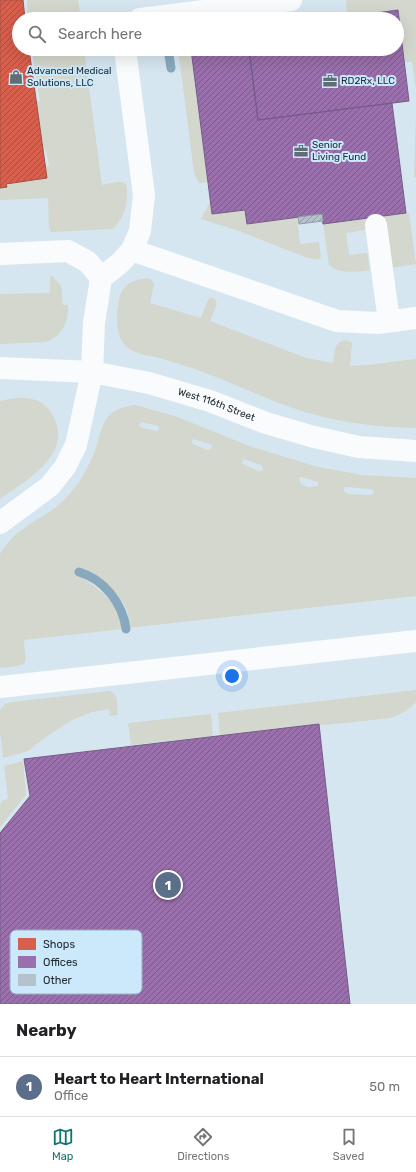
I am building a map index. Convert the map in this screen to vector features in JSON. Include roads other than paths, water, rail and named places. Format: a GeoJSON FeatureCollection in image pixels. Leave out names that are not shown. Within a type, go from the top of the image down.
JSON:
{"type":"FeatureCollection","features":[{"type":"Feature","properties":{"kind":"street"},"geometry":{"type":"LineString","coordinates":[[196,12],[291,0]]}},
{"type":"Feature","properties":{"kind":"street"},"geometry":{"type":"LineString","coordinates":[[0,523],[50,486],[65,467],[76,445],[92,372],[94,323],[101,278],[120,263],[132,250],[140,231],[144,195],[126,56]]}},
{"type":"Feature","properties":{"kind":"street"},"geometry":{"type":"LineString","coordinates":[[376,225],[389,321]]}},
{"type":"Feature","properties":{"kind":"street"},"geometry":{"type":"LineString","coordinates":[[132,250],[337,321],[378,323],[416,318]]}},
{"type":"Feature","properties":{"kind":"street"},"geometry":{"type":"LineString","coordinates":[[0,254],[68,251],[88,262],[101,278]]}},
{"type":"Feature","properties":{"kind":"street","name":"West 116th Street"},"geometry":{"type":"LineString","coordinates":[[5,369],[92,372],[149,383],[210,401],[266,423],[314,437],[359,447],[416,451]]}},
{"type":"Feature","properties":{"kind":"street"},"geometry":{"type":"LineString","coordinates":[[0,687],[416,641]]}},
{"type":"Feature","properties":{"kind":"waterway"},"geometry":{"type":"LineString","coordinates":[[169,56],[171,68]]}},
{"type":"Feature","properties":{"kind":"waterway"},"geometry":{"type":"LineString","coordinates":[[79,572],[96,580],[111,594],[121,611],[126,629]]}},
{"type":"Feature","properties":{"kind":"place","name":"Advanced Medical Solutions, LLC"},"geometry":{"type":"Point","coordinates":[16,77]}},
{"type":"Feature","properties":{"kind":"place","name":"RD2Rx, LLC"},"geometry":{"type":"Point","coordinates":[330,81]}},
{"type":"Feature","properties":{"kind":"place","name":"Senior Living Fund"},"geometry":{"type":"Point","coordinates":[301,151]}},
{"type":"Feature","properties":{"kind":"place","name":"Heart to Heart International"},"geometry":{"type":"Point","coordinates":[168,885]}}]}
